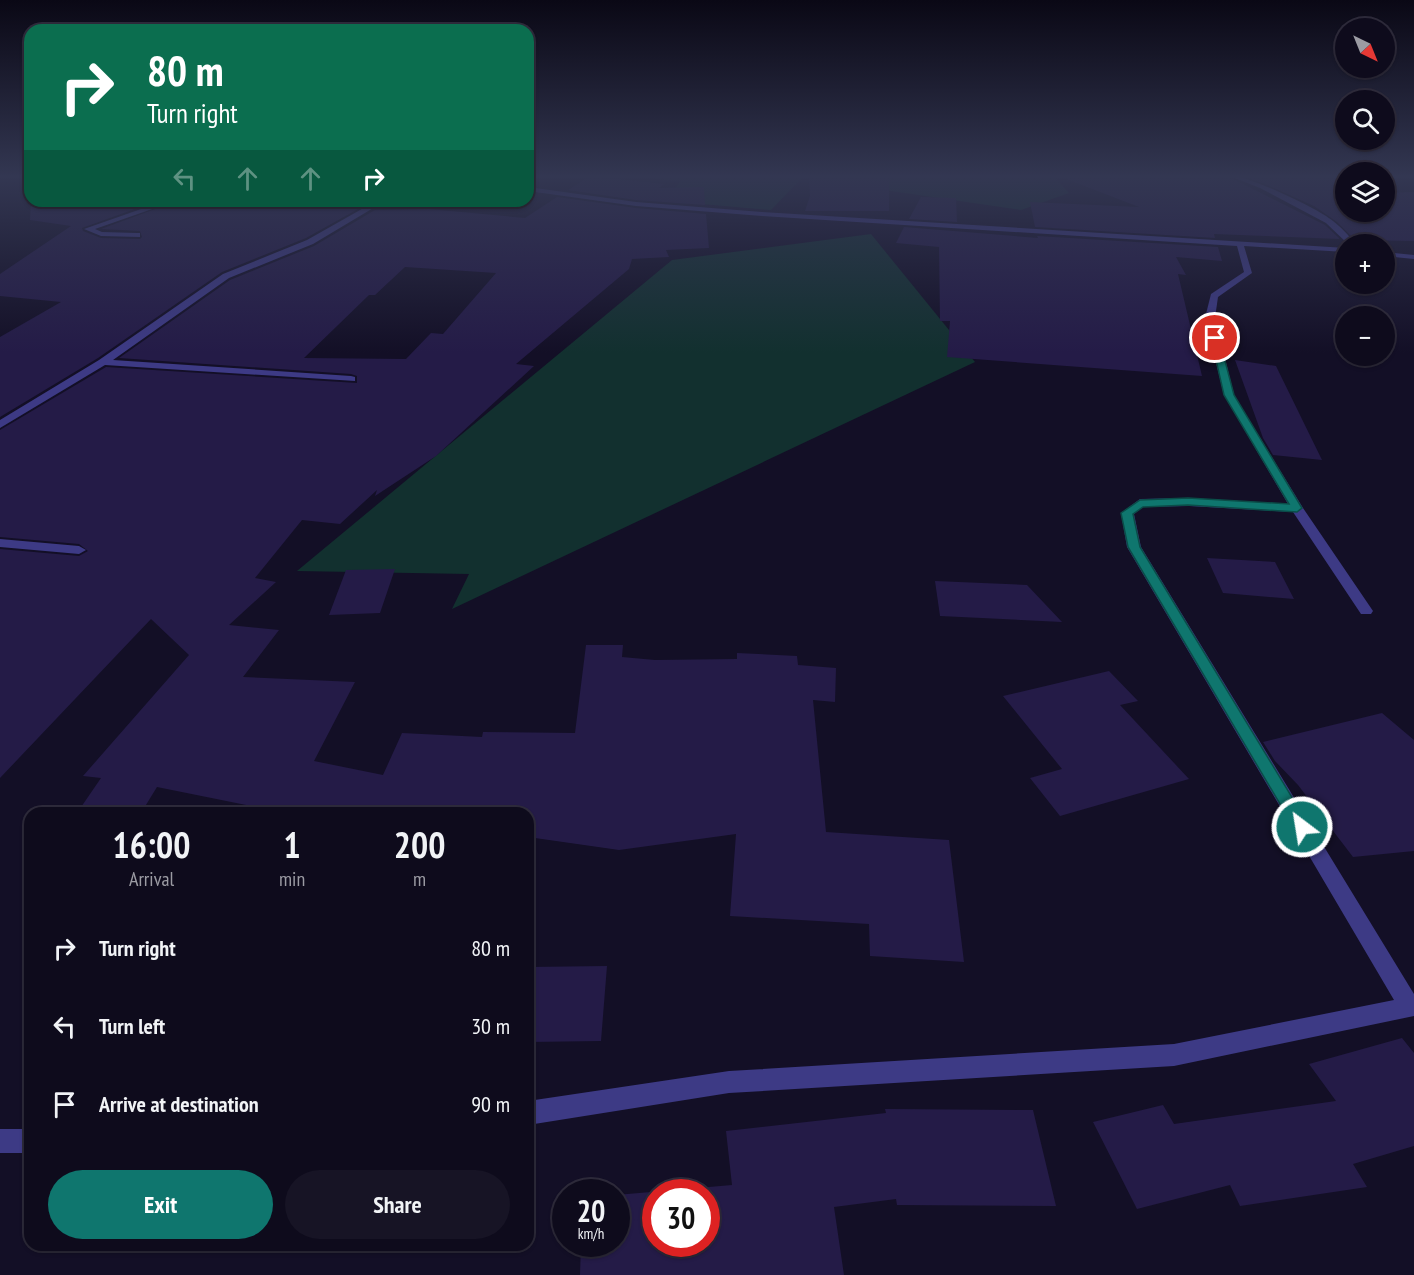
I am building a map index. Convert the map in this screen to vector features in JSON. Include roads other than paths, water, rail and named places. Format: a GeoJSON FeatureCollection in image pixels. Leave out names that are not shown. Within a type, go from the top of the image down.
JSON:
{"type":"FeatureCollection","features":[{"type":"Feature","properties":{"kind":"street"},"geometry":{"type":"LineString","coordinates":[[110,234],[137,236]]}},
{"type":"Feature","properties":{"kind":"street"},"geometry":{"type":"LineString","coordinates":[[0,425],[103,362],[226,276],[323,234]]}},
{"type":"Feature","properties":{"kind":"street"},"geometry":{"type":"LineString","coordinates":[[1100,234],[1335,249]]}},
{"type":"Feature","properties":{"kind":"street"},"geometry":{"type":"LineString","coordinates":[[1240,243],[1248,273],[1214,296],[1210,318],[1229,395],[1297,508],[1366,611]]}},
{"type":"Feature","properties":{"kind":"street"},"geometry":{"type":"LineString","coordinates":[[1395,255],[1414,257]]}},
{"type":"Feature","properties":{"kind":"street"},"geometry":{"type":"LineString","coordinates":[[103,362],[351,379]]}},
{"type":"Feature","properties":{"kind":"street"},"geometry":{"type":"LineString","coordinates":[[534,1112],[729,1082],[1174,1055],[1412,1006],[1134,547],[1127,513],[1140,503],[1188,502],[1297,508]]}},
{"type":"Feature","properties":{"kind":"street"},"geometry":{"type":"LineString","coordinates":[[0,543],[79,550]]}},
{"type":"Feature","properties":{"kind":"street"},"geometry":{"type":"LineString","coordinates":[[0,1141],[24,1141]]}}]}
